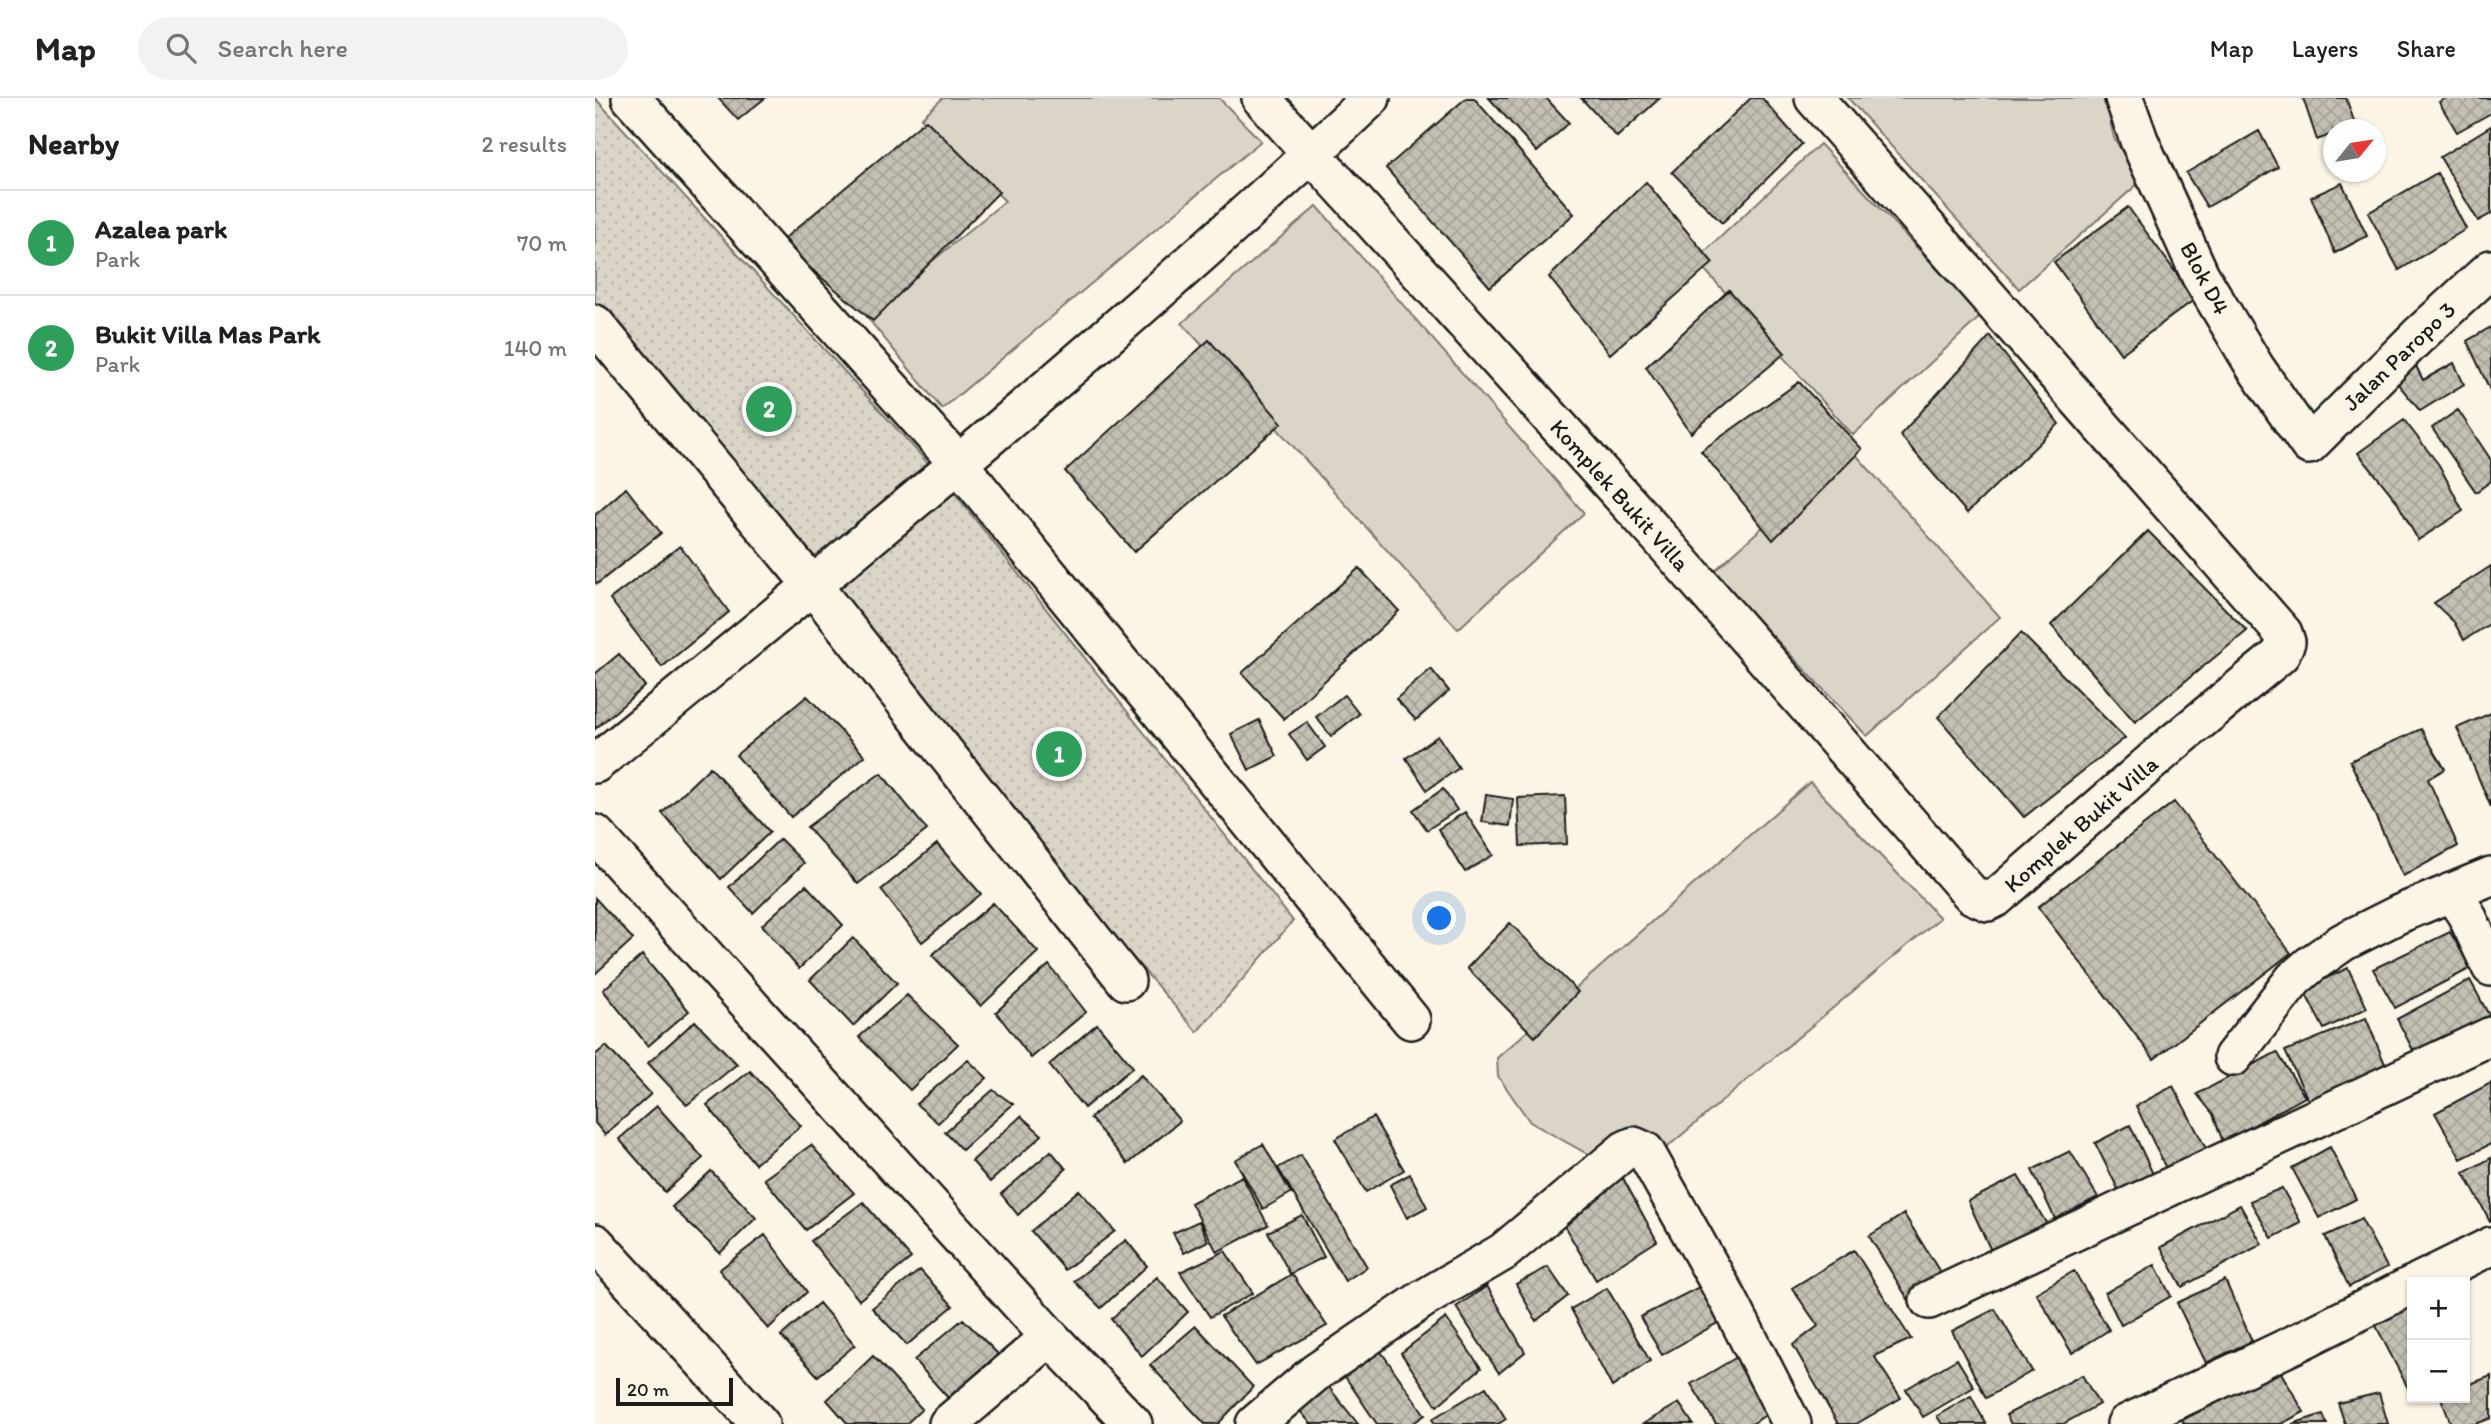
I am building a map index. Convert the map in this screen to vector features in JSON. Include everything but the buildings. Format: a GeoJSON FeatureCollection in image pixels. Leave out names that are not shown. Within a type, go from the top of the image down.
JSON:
{"type":"FeatureCollection","features":[{"type":"Feature","properties":{"kind":"street"},"geometry":{"type":"LineString","coordinates":[[631,98],[958,463],[1411,1020]]}},
{"type":"Feature","properties":{"kind":"street","name":"Komplek Bukit Villa"},"geometry":{"type":"LineString","coordinates":[[1261,98],[1659,537],[1972,895],[1988,902],[2280,655],[2286,642],[2283,633],[1814,98]]}},
{"type":"Feature","properties":{"kind":"street"},"geometry":{"type":"LineString","coordinates":[[595,764],[813,586],[958,463],[1311,155],[1371,98]]}},
{"type":"Feature","properties":{"kind":"street","name":"Blok D4"},"geometry":{"type":"LineString","coordinates":[[2124,98],[2139,140],[2200,275],[2255,367],[2309,445]]}},
{"type":"Feature","properties":{"kind":"street","name":"Jalan Paropo 3"},"geometry":{"type":"LineString","coordinates":[[2309,445],[2418,335],[2491,270]]}},
{"type":"Feature","properties":{"kind":"street"},"geometry":{"type":"LineString","coordinates":[[595,324],[813,586],[1126,981]]}},
{"type":"Feature","properties":{"kind":"street"},"geometry":{"type":"LineString","coordinates":[[595,834],[1050,1337],[1133,1424]]}},
{"type":"Feature","properties":{"kind":"street"},"geometry":{"type":"LineString","coordinates":[[2233,1057],[2294,979],[2310,965],[2343,942],[2491,876]]}},
{"type":"Feature","properties":{"kind":"street"},"geometry":{"type":"LineString","coordinates":[[2451,892],[2466,914],[2491,967]]}},
{"type":"Feature","properties":{"kind":"street"},"geometry":{"type":"LineString","coordinates":[[1929,1300],[2491,1036]]}},
{"type":"Feature","properties":{"kind":"street"},"geometry":{"type":"LineString","coordinates":[[1255,1424],[1326,1365],[1423,1299],[1503,1252],[1625,1150],[1634,1146],[1645,1151],[1728,1299],[1792,1424]]}},
{"type":"Feature","properties":{"kind":"street"},"geometry":{"type":"LineString","coordinates":[[595,1243],[760,1424]]}},
{"type":"Feature","properties":{"kind":"street"},"geometry":{"type":"LineString","coordinates":[[2428,1277],[2491,1246]]}},
{"type":"Feature","properties":{"kind":"street"},"geometry":{"type":"LineString","coordinates":[[2126,1424],[2407,1288]]}},
{"type":"Feature","properties":{"kind":"street"},"geometry":{"type":"LineString","coordinates":[[949,1424],[1050,1337]]}},
{"type":"Feature","properties":{"kind":"shaded area"},"geometry":{"type":"Polygon","coordinates":[[[595,98],[948,485],[1293,921],[1197,1032],[595,332],[595,98]]]}},
{"type":"Feature","properties":{"kind":"shaded area"},"geometry":{"type":"Polygon","coordinates":[[[943,98],[1219,98],[1261,141],[942,409],[866,316],[1005,201],[921,118],[943,98]]]}},
{"type":"Feature","properties":{"kind":"shaded area"},"geometry":{"type":"Polygon","coordinates":[[[1848,98],[2105,98],[2114,138],[2140,182],[2019,289],[1848,98]]]}},
{"type":"Feature","properties":{"kind":"shaded area"},"geometry":{"type":"Polygon","coordinates":[[[1820,144],[1981,316],[1853,435],[1696,260],[1820,144]]]}},
{"type":"Feature","properties":{"kind":"shaded area"},"geometry":{"type":"Polygon","coordinates":[[[1317,206],[1584,513],[1458,629],[1182,323],[1317,206]]]}},
{"type":"Feature","properties":{"kind":"shaded area"},"geometry":{"type":"Polygon","coordinates":[[[1850,448],[2000,617],[1867,736],[1713,572],[1850,448]]]}},
{"type":"Feature","properties":{"kind":"shaded area"},"geometry":{"type":"Polygon","coordinates":[[[1810,782],[1940,918],[1646,1165],[1624,1129],[1593,1157],[1530,1122],[1498,1076],[1497,1058],[1810,782]]]}},
{"type":"Feature","properties":{"kind":"place","name":"Bukit Villa Mas Park"},"geometry":{"type":"Point","coordinates":[769,409]}},
{"type":"Feature","properties":{"kind":"place","name":"Azalea park"},"geometry":{"type":"Point","coordinates":[1059,754]}}]}
